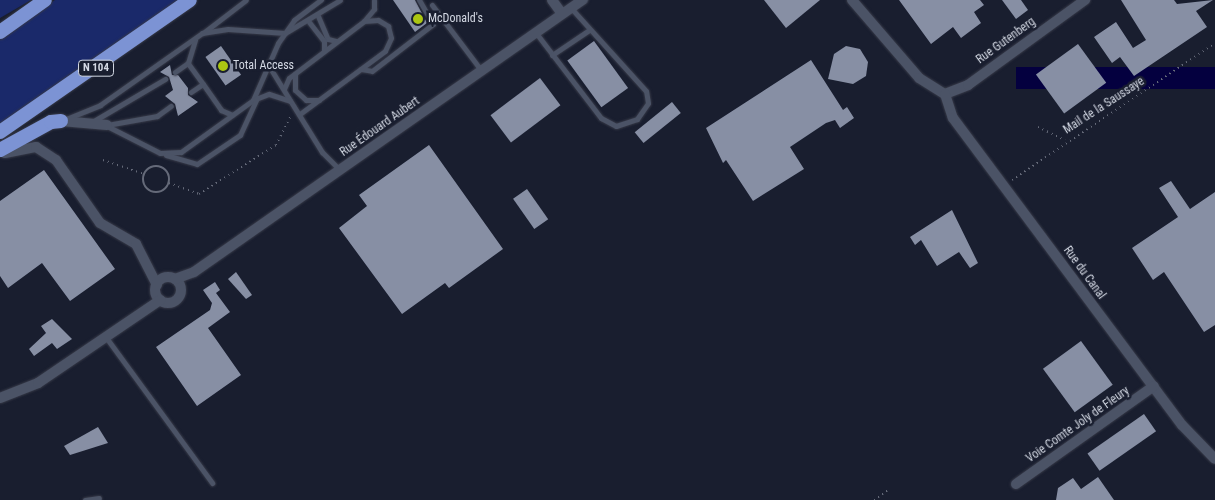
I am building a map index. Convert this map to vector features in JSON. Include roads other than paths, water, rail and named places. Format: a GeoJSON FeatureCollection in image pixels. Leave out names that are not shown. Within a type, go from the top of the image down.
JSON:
{"type":"FeatureCollection","features":[{"type":"Feature","properties":{"kind":"highway"},"geometry":{"type":"LineString","coordinates":[[0,32],[45,0]]}},
{"type":"Feature","properties":{"kind":"highway","name":"N 104"},"geometry":{"type":"LineString","coordinates":[[0,132],[190,0]]}},
{"type":"Feature","properties":{"kind":"highway"},"geometry":{"type":"LineString","coordinates":[[0,150],[51,122],[61,121]]}},
{"type":"Feature","properties":{"kind":"street"},"geometry":{"type":"LineString","coordinates":[[552,0],[562,14]]}},
{"type":"Feature","properties":{"kind":"street"},"geometry":{"type":"LineString","coordinates":[[852,0],[919,78],[942,93]]}},
{"type":"Feature","properties":{"kind":"street","name":"Rue Gutenberg"},"geometry":{"type":"LineString","coordinates":[[942,93],[968,85],[1085,0]]}},
{"type":"Feature","properties":{"kind":"street","name":"Rue Édouard Aubert"},"geometry":{"type":"LineString","coordinates":[[175,279],[194,272],[582,1]]}},
{"type":"Feature","properties":{"kind":"street","name":"Rue du Canal"},"geometry":{"type":"LineString","coordinates":[[942,93],[953,118],[1154,386],[1215,459]]}},
{"type":"Feature","properties":{"kind":"street"},"geometry":{"type":"LineString","coordinates":[[61,121],[106,125]]}},
{"type":"Feature","properties":{"kind":"street"},"geometry":{"type":"LineString","coordinates":[[0,155],[23,146],[36,147],[56,160],[100,223],[136,244],[160,300]]}},
{"type":"Feature","properties":{"kind":"street","name":"Rue Édouard Aubert"},"geometry":{"type":"LineString","coordinates":[[181,290],[194,272]]}},
{"type":"Feature","properties":{"kind":"street"},"geometry":{"type":"LineString","coordinates":[[0,398],[38,383],[147,305],[160,300],[176,301],[181,290],[175,279],[167,278],[156,287],[147,305]]}},
{"type":"Feature","properties":{"kind":"street","name":"Voie Comte Joly de Fleury"},"geometry":{"type":"LineString","coordinates":[[1016,484],[1154,386]]}},
{"type":"Feature","properties":{"kind":"lane"},"geometry":{"type":"LineString","coordinates":[[61,121],[100,105],[246,0]]}},
{"type":"Feature","properties":{"kind":"lane"},"geometry":{"type":"LineString","coordinates":[[106,125],[160,153],[197,164],[240,135],[267,63],[285,33],[321,0]]}},
{"type":"Feature","properties":{"kind":"lane"},"geometry":{"type":"LineString","coordinates":[[232,115],[221,110],[188,63],[191,44],[202,33],[228,29],[285,33],[309,22],[340,0]]}},
{"type":"Feature","properties":{"kind":"lane"},"geometry":{"type":"LineString","coordinates":[[284,89],[295,74],[364,21],[374,9],[374,0]]}},
{"type":"Feature","properties":{"kind":"lane"},"geometry":{"type":"LineString","coordinates":[[361,69],[372,71],[433,24],[419,0]]}},
{"type":"Feature","properties":{"kind":"lane"},"geometry":{"type":"LineString","coordinates":[[432,5],[481,70]]}},
{"type":"Feature","properties":{"kind":"lane"},"geometry":{"type":"LineString","coordinates":[[535,32],[605,122],[616,126],[637,119],[648,103],[646,91],[589,30],[572,8]]}},
{"type":"Feature","properties":{"kind":"lane"},"geometry":{"type":"LineString","coordinates":[[318,16],[317,22],[328,38],[336,41]]}},
{"type":"Feature","properties":{"kind":"lane"},"geometry":{"type":"LineString","coordinates":[[300,114],[384,51],[391,38],[388,26],[378,20],[364,21]]}},
{"type":"Feature","properties":{"kind":"lane"},"geometry":{"type":"LineString","coordinates":[[309,22],[324,41],[324,51]]}},
{"type":"Feature","properties":{"kind":"lane"},"geometry":{"type":"LineString","coordinates":[[552,55],[589,30]]}},
{"type":"Feature","properties":{"kind":"lane"},"geometry":{"type":"LineString","coordinates":[[175,72],[188,63]]}},
{"type":"Feature","properties":{"kind":"lane"},"geometry":{"type":"LineString","coordinates":[[267,63],[290,101],[340,170]]}},
{"type":"Feature","properties":{"kind":"lane"},"geometry":{"type":"LineString","coordinates":[[295,74],[294,85],[301,96],[319,100]]}},
{"type":"Feature","properties":{"kind":"lane"},"geometry":{"type":"LineString","coordinates":[[89,123],[165,79]]}},
{"type":"Feature","properties":{"kind":"lane"},"geometry":{"type":"LineString","coordinates":[[191,92],[203,84]]}},
{"type":"Feature","properties":{"kind":"lane"},"geometry":{"type":"LineString","coordinates":[[160,153],[181,152],[255,99],[269,94],[290,101]]}},
{"type":"Feature","properties":{"kind":"lane"},"geometry":{"type":"LineString","coordinates":[[106,125],[156,116],[171,106]]}},
{"type":"Feature","properties":{"kind":"lane"},"geometry":{"type":"LineString","coordinates":[[105,336],[212,483]]}},
{"type":"Feature","properties":{"kind":"lane"},"geometry":{"type":"LineString","coordinates":[[85,500],[99,498]]}},
{"type":"Feature","properties":{"kind":"place","name":"McDonald's"},"geometry":{"type":"Point","coordinates":[418,19]}},
{"type":"Feature","properties":{"kind":"place","name":"Total Access"},"geometry":{"type":"Point","coordinates":[223,66]}}]}
